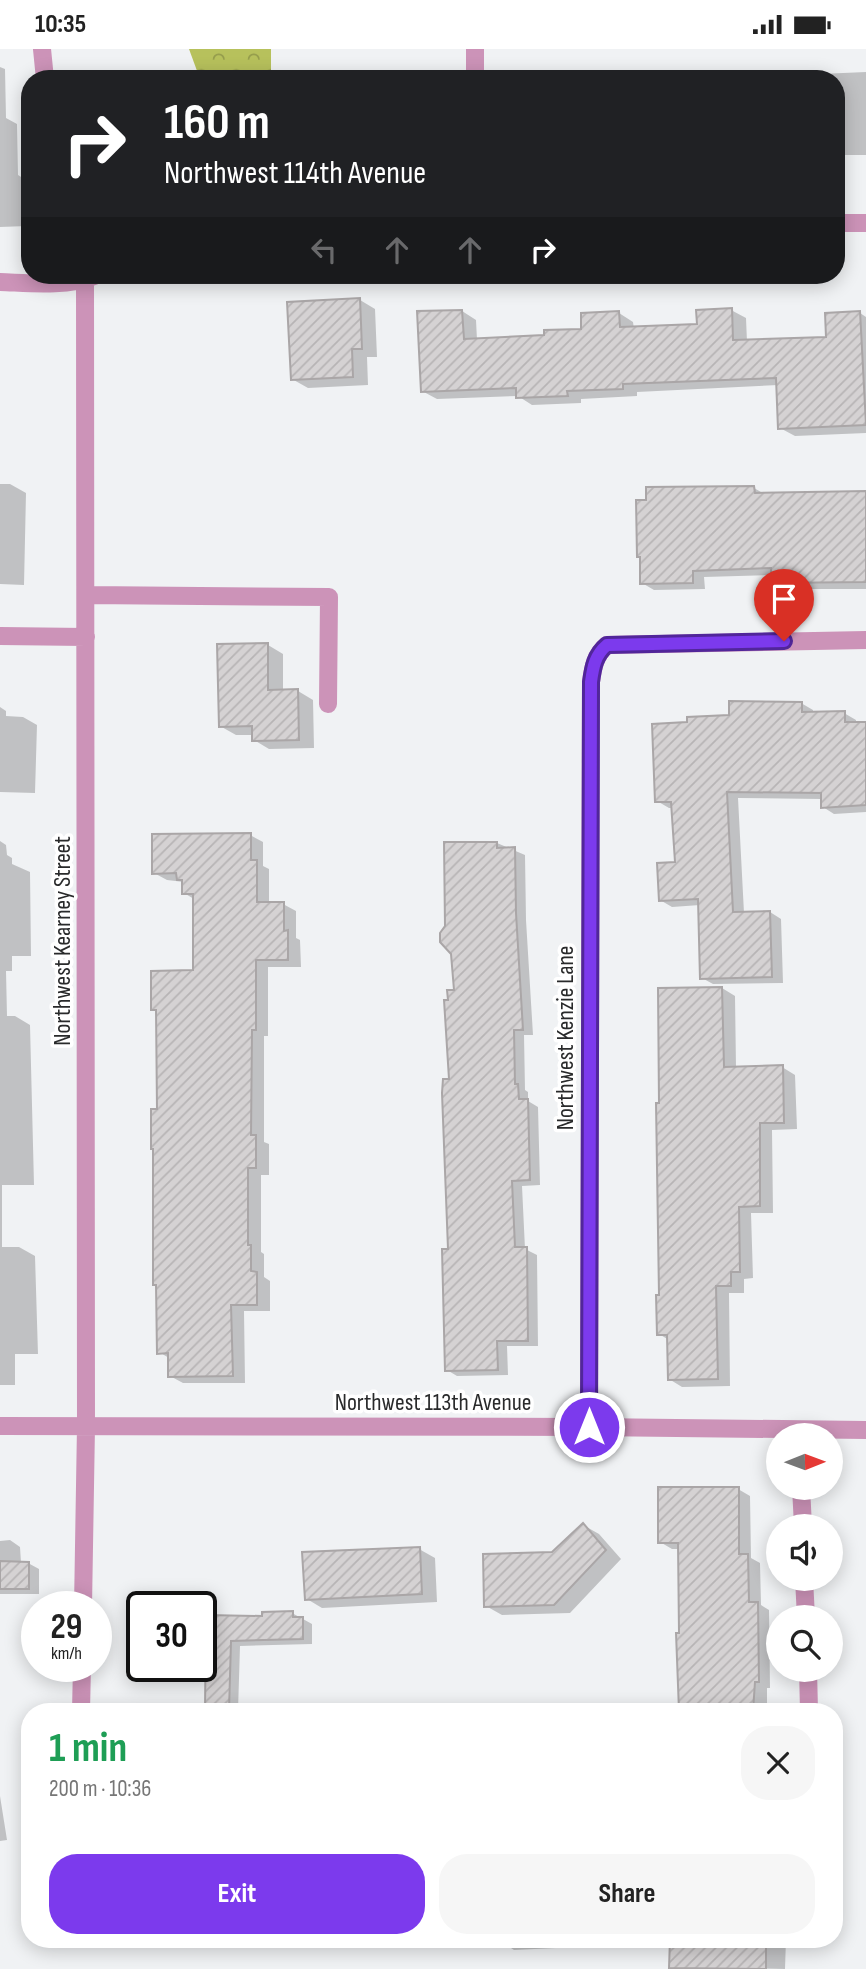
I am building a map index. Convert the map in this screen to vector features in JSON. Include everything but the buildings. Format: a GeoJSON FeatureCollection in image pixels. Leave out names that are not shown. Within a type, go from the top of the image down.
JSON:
{"type":"FeatureCollection","features":[{"type":"Feature","properties":{"kind":"street"},"geometry":{"type":"LineString","coordinates":[[42,49],[44,70]]}},
{"type":"Feature","properties":{"kind":"street"},"geometry":{"type":"LineString","coordinates":[[475,49],[475,70]]}},
{"type":"Feature","properties":{"kind":"street"},"geometry":{"type":"LineString","coordinates":[[845,223],[866,223]]}},
{"type":"Feature","properties":{"kind":"street"},"geometry":{"type":"LineString","coordinates":[[0,282],[21,282]]}},
{"type":"Feature","properties":{"kind":"street","name":"Northwest Kearney Street"},"geometry":{"type":"LineString","coordinates":[[83,1591],[86,1426],[88,284]]}},
{"type":"Feature","properties":{"kind":"street"},"geometry":{"type":"LineString","coordinates":[[87,595],[329,597],[328,703]]}},
{"type":"Feature","properties":{"kind":"street"},"geometry":{"type":"LineString","coordinates":[[0,636],[86,637]]}},
{"type":"Feature","properties":{"kind":"street","name":"Northwest Kenzie Lane"},"geometry":{"type":"LineString","coordinates":[[589,1427],[591,682],[594,662],[600,650],[607,645],[866,640]]}},
{"type":"Feature","properties":{"kind":"street","name":"Northwest 113th Avenue"},"geometry":{"type":"LineString","coordinates":[[0,1426],[589,1427],[766,1431]]}},
{"type":"Feature","properties":{"kind":"street","name":"Northwest 113th Avenue"},"geometry":{"type":"LineString","coordinates":[[844,1431],[866,1430]]}},
{"type":"Feature","properties":{"kind":"street"},"geometry":{"type":"LineString","coordinates":[[81,1703],[82,1682]]}},
{"type":"Feature","properties":{"kind":"street"},"geometry":{"type":"LineString","coordinates":[[808,1682],[809,1703]]}},
{"type":"Feature","properties":{"kind":"green space"},"geometry":{"type":"Polygon","coordinates":[[[189,49],[271,49],[271,70],[197,70],[189,49]]]}},
{"type":"Feature","properties":{"kind":"route"},"geometry":{"type":"LineString","coordinates":[[589,1427],[591,682],[594,662],[600,650],[607,645],[784,641]]}}]}
